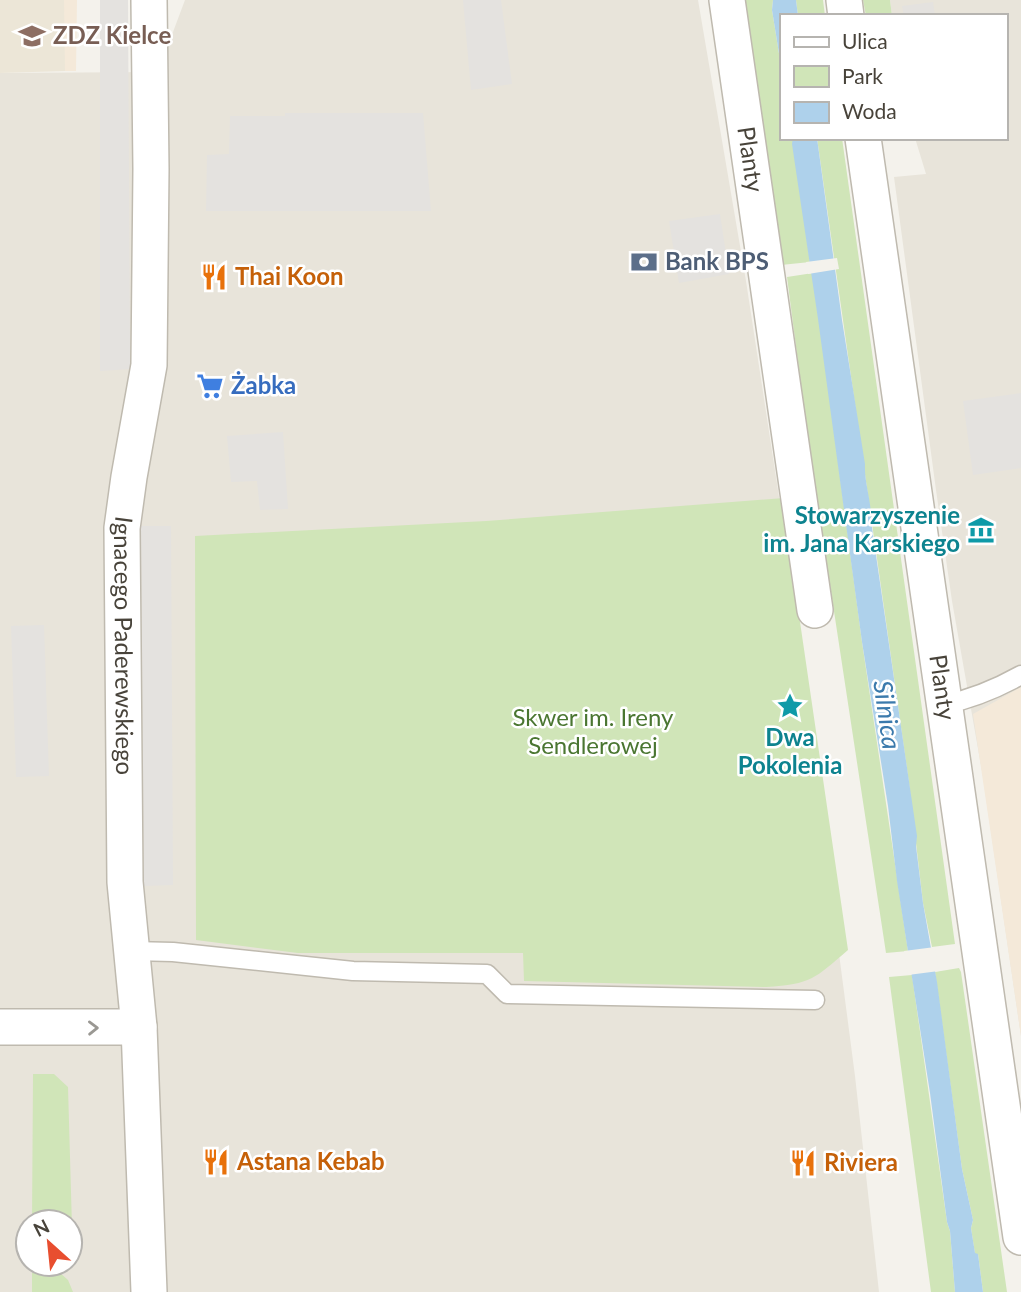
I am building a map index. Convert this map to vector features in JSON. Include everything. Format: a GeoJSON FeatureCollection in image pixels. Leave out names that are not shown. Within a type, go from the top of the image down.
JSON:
{"type":"FeatureCollection","features":[{"type":"Feature","properties":{"kind":"street","name":"Ignacego Paderewskiego"},"geometry":{"type":"LineString","coordinates":[[149,0],[149,365],[122,528],[125,882],[139,1027],[149,1292]]}},
{"type":"Feature","properties":{"kind":"street","name":"Planty"},"geometry":{"type":"LineString","coordinates":[[727,0],[815,610]]}},
{"type":"Feature","properties":{"kind":"street","name":"Planty"},"geometry":{"type":"LineString","coordinates":[[863,140],[943,705],[1018,1190],[1021,1237]]}},
{"type":"Feature","properties":{"kind":"street"},"geometry":{"type":"LineString","coordinates":[[4,1027],[139,1027]]}},
{"type":"Feature","properties":{"kind":"lane"},"geometry":{"type":"LineString","coordinates":[[943,705],[968,700],[1021,675]]}},
{"type":"Feature","properties":{"kind":"lane"},"geometry":{"type":"LineString","coordinates":[[132,951],[184,953],[353,971],[487,974],[507,994],[815,1000]]}},
{"type":"Feature","properties":{"kind":"shaded area"},"geometry":{"type":"Polygon","coordinates":[[[0,0],[77,0],[76,71],[65,71],[0,0]]]}},
{"type":"Feature","properties":{"kind":"shaded area","name":"ZDZ Kielce"},"geometry":{"type":"Polygon","coordinates":[[[0,0],[64,0],[65,71],[0,73],[0,0]]]}},
{"type":"Feature","properties":{"kind":"shaded area"},"geometry":{"type":"Polygon","coordinates":[[[100,0],[128,0],[130,369],[100,371],[100,0]]]}},
{"type":"Feature","properties":{"kind":"shaded area"},"geometry":{"type":"Polygon","coordinates":[[[185,0],[698,0],[746,281],[781,510],[855,1076],[879,1292],[0,1292],[0,73],[158,72],[185,0]]]}},
{"type":"Feature","properties":{"kind":"shaded area"},"geometry":{"type":"Polygon","coordinates":[[[463,0],[501,0],[512,84],[471,90],[463,0]]]}},
{"type":"Feature","properties":{"kind":"shaded area"},"geometry":{"type":"Polygon","coordinates":[[[890,0],[1021,0],[1021,1036],[983,777],[952,601],[894,177],[926,174],[916,140],[1007,140],[1007,14],[892,14],[890,0]]]}},
{"type":"Feature","properties":{"kind":"shaded area"},"geometry":{"type":"Polygon","coordinates":[[[933,2],[935,14],[904,14],[902,6],[933,2]]]}},
{"type":"Feature","properties":{"kind":"shaded area"},"geometry":{"type":"Polygon","coordinates":[[[285,113],[423,113],[431,211],[206,211],[207,155],[229,154],[230,116],[285,116],[285,113]]]}},
{"type":"Feature","properties":{"kind":"shaded area"},"geometry":{"type":"Polygon","coordinates":[[[720,214],[729,274],[679,283],[669,221],[720,214]]]}},
{"type":"Feature","properties":{"kind":"shaded area"},"geometry":{"type":"Polygon","coordinates":[[[1021,393],[1021,468],[973,475],[963,401],[1021,393]]]}},
{"type":"Feature","properties":{"kind":"shaded area"},"geometry":{"type":"Polygon","coordinates":[[[283,432],[288,509],[260,510],[257,481],[231,482],[227,436],[283,432]]]}},
{"type":"Feature","properties":{"kind":"shaded area"},"geometry":{"type":"Polygon","coordinates":[[[141,526],[171,526],[173,885],[144,886],[141,526]]]}},
{"type":"Feature","properties":{"kind":"shaded area"},"geometry":{"type":"Polygon","coordinates":[[[44,625],[49,776],[16,777],[11,626],[44,625]]]}},
{"type":"Feature","properties":{"kind":"shaded area"},"geometry":{"type":"Polygon","coordinates":[[[1021,687],[1021,1036],[973,714],[1021,687]]]}},
{"type":"Feature","properties":{"kind":"green space"},"geometry":{"type":"Polygon","coordinates":[[[742,0],[773,0],[772,10],[780,60],[780,140],[793,140],[810,262],[781,265],[742,0]]]}},
{"type":"Feature","properties":{"kind":"green space"},"geometry":{"type":"Polygon","coordinates":[[[796,0],[823,0],[825,14],[798,14],[796,0]]]}},
{"type":"Feature","properties":{"kind":"green space"},"geometry":{"type":"Polygon","coordinates":[[[863,0],[890,0],[892,14],[866,14],[863,0]]]}},
{"type":"Feature","properties":{"kind":"green space"},"geometry":{"type":"Polygon","coordinates":[[[817,140],[842,140],[955,944],[932,947],[923,903],[909,783],[817,140]]]}},
{"type":"Feature","properties":{"kind":"green space"},"geometry":{"type":"Polygon","coordinates":[[[813,273],[862,642],[908,951],[886,953],[809,447],[787,277],[813,273]]]}},
{"type":"Feature","properties":{"kind":"green space","name":"Skwer im. Ireny Sendlerowej"},"geometry":{"type":"Polygon","coordinates":[[[784,498],[792,582],[848,950],[827,968],[803,982],[766,987],[524,981],[523,953],[298,953],[196,940],[195,536],[486,521],[784,498]]]}},
{"type":"Feature","properties":{"kind":"green space"},"geometry":{"type":"Polygon","coordinates":[[[959,968],[1007,1292],[983,1292],[971,1228],[973,1220],[962,1169],[935,972],[959,968]]]}},
{"type":"Feature","properties":{"kind":"green space"},"geometry":{"type":"Polygon","coordinates":[[[912,975],[950,1231],[955,1292],[931,1292],[889,977],[912,975]]]}},
{"type":"Feature","properties":{"kind":"green space"},"geometry":{"type":"Polygon","coordinates":[[[33,1074],[54,1074],[68,1087],[71,1208],[32,1208],[33,1074]]]}},
{"type":"Feature","properties":{"kind":"green space"},"geometry":{"type":"Polygon","coordinates":[[[32,1278],[66,1278],[73,1292],[32,1292],[32,1278]]]}},
{"type":"Feature","properties":{"kind":"water"},"geometry":{"type":"Polygon","coordinates":[[[773,0],[796,0],[798,14],[780,14],[780,60],[772,10],[773,0]]]}},
{"type":"Feature","properties":{"kind":"water","name":"Silnica"},"geometry":{"type":"Polygon","coordinates":[[[793,140],[817,140],[917,836],[923,903],[937,982],[962,1169],[973,1220],[971,1228],[983,1292],[955,1292],[950,1231],[862,642],[793,140]]]}},
{"type":"Feature","properties":{"kind":"pier"},"geometry":{"type":"Polygon","coordinates":[[[837,258],[839,269],[808,274],[806,262],[837,258]]]}},
{"type":"Feature","properties":{"kind":"pier"},"geometry":{"type":"Polygon","coordinates":[[[935,947],[939,971],[908,975],[904,951],[935,947]]]}},
{"type":"Feature","properties":{"kind":"place","name":"ZDZ Kielce"},"geometry":{"type":"Point","coordinates":[32,36]}},
{"type":"Feature","properties":{"kind":"place","name":"Bank BPS"},"geometry":{"type":"Point","coordinates":[644,262]}},
{"type":"Feature","properties":{"kind":"place","name":"Thai Koon"},"geometry":{"type":"Point","coordinates":[214,277]}},
{"type":"Feature","properties":{"kind":"place","name":"Żabka"},"geometry":{"type":"Point","coordinates":[210,386]}},
{"type":"Feature","properties":{"kind":"place","name":"Stowarzyszenie im. Jana Karskiego"},"geometry":{"type":"Point","coordinates":[981,530]}},
{"type":"Feature","properties":{"kind":"place","name":"Dwa Pokolenia"},"geometry":{"type":"Point","coordinates":[790,706]}},
{"type":"Feature","properties":{"kind":"place","name":"Astana Kebab"},"geometry":{"type":"Point","coordinates":[216,1162]}},
{"type":"Feature","properties":{"kind":"place","name":"Riviera"},"geometry":{"type":"Point","coordinates":[803,1163]}}]}
